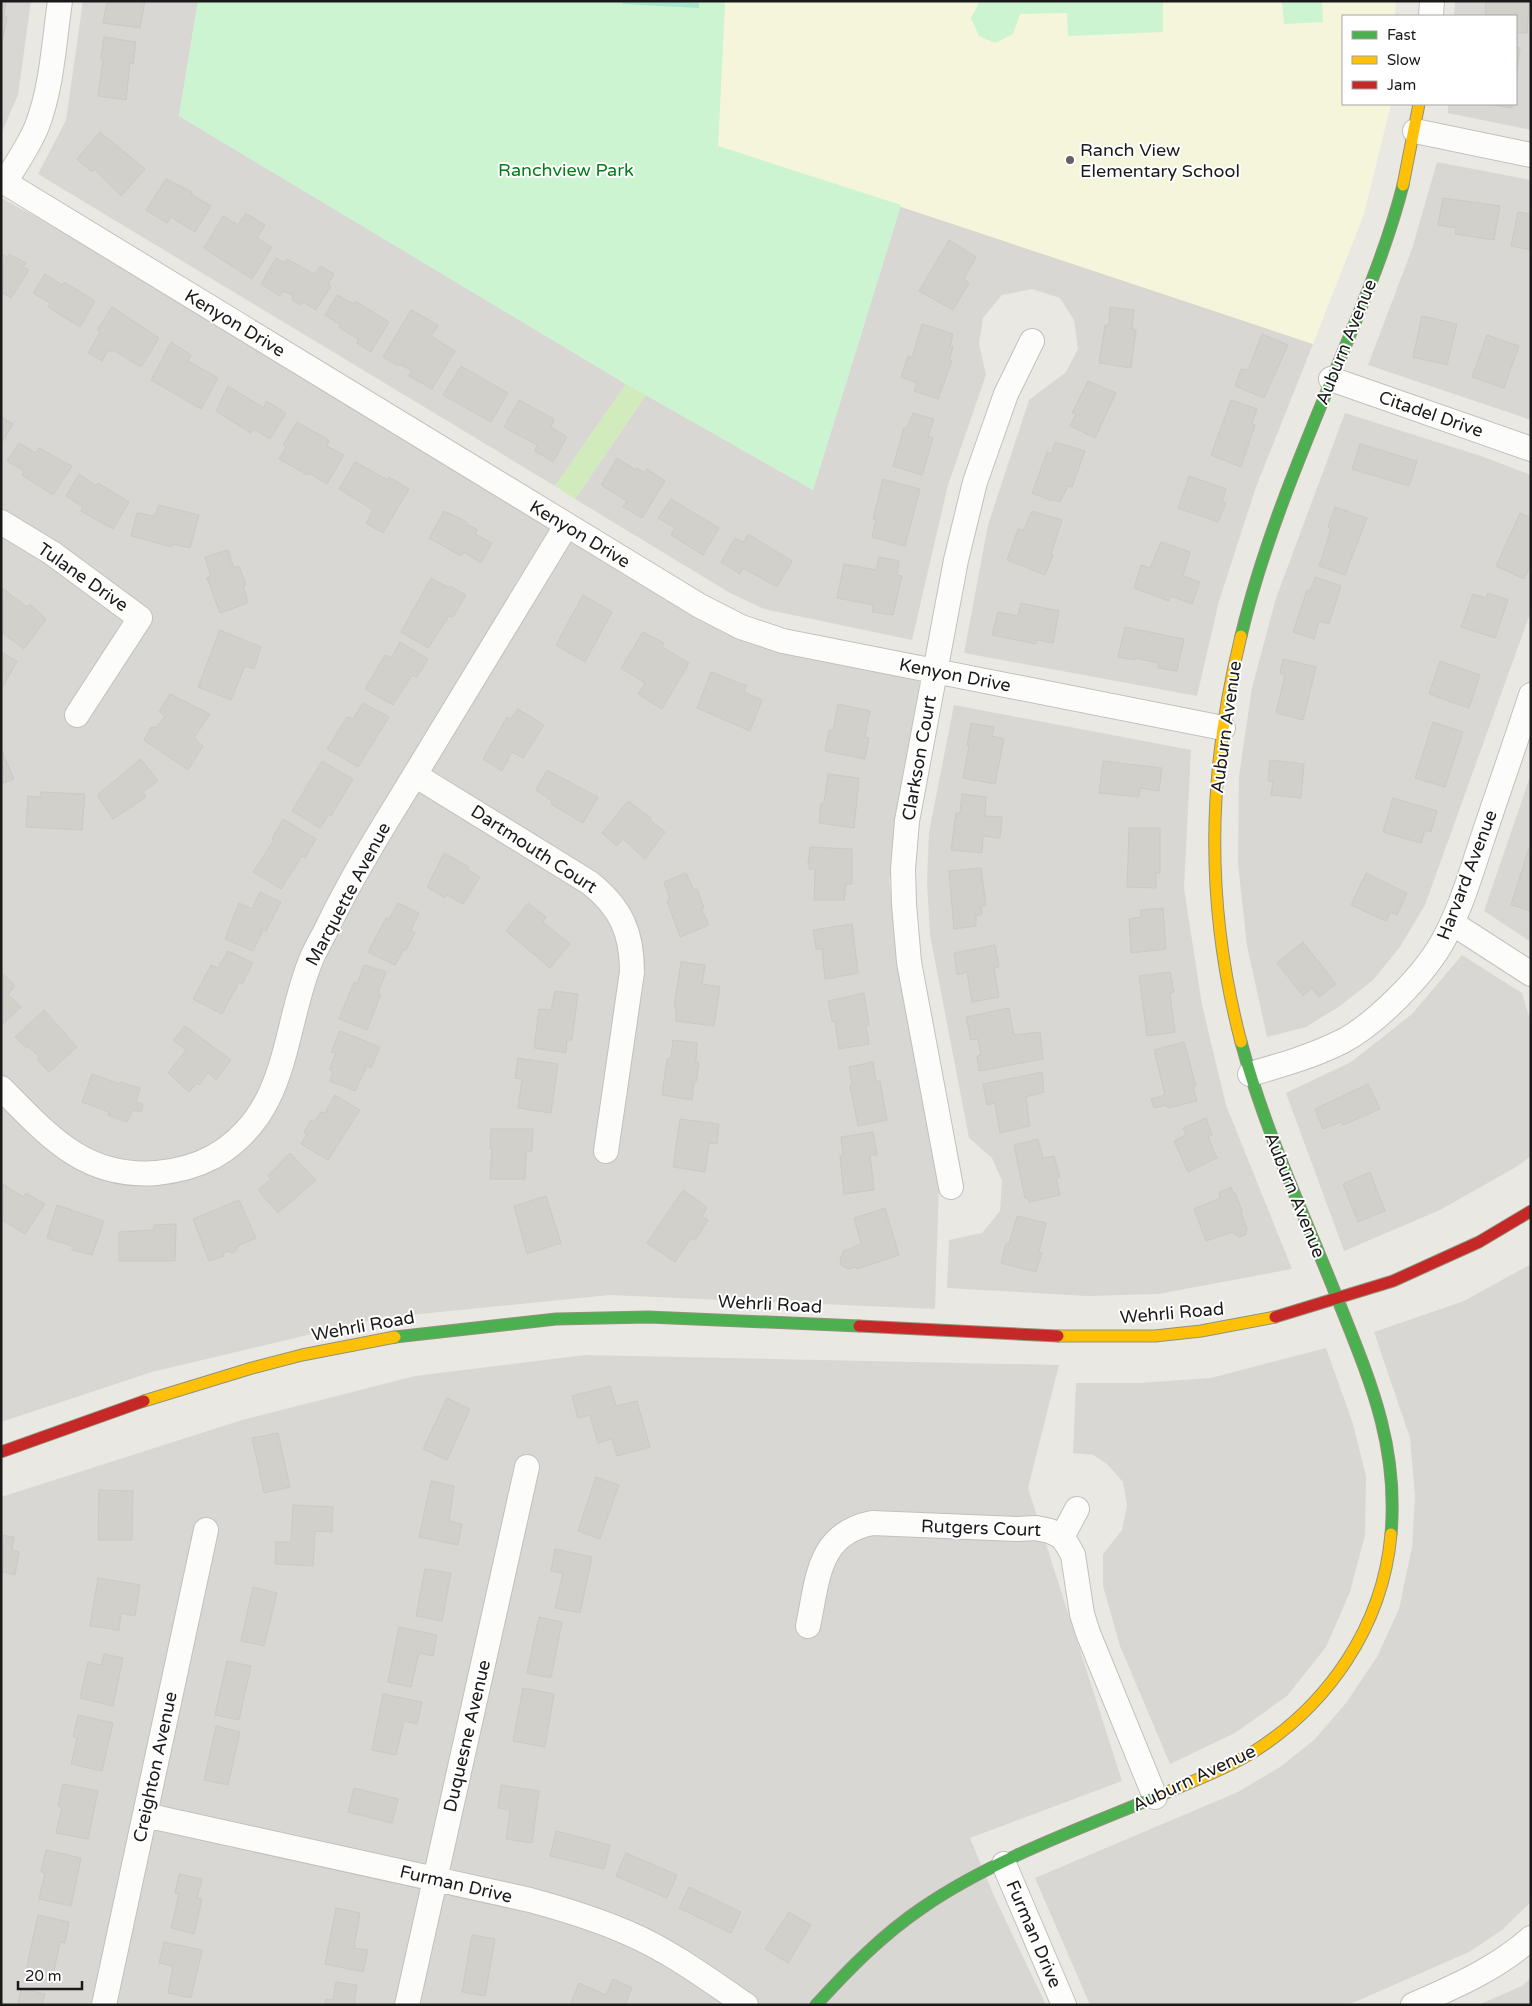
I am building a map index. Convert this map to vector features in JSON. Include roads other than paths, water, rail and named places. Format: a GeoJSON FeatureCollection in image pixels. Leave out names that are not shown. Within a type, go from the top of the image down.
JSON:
{"type":"FeatureCollection","features":[{"type":"Feature","properties":{"kind":"street"},"geometry":{"type":"LineString","coordinates":[[3,181],[37,125],[47,93],[60,1]]}},
{"type":"Feature","properties":{"kind":"street"},"geometry":{"type":"LineString","coordinates":[[1430,15],[1432,1]]}},
{"type":"Feature","properties":{"kind":"street","name":"Auburn Avenue"},"geometry":{"type":"LineString","coordinates":[[816,2005],[849,1968],[890,1931],[923,1907],[962,1884],[1228,1766],[1251,1754],[1271,1740],[1306,1712],[1342,1672],[1355,1650],[1378,1600],[1387,1566],[1392,1536],[1394,1504],[1391,1465],[1377,1401],[1265,1118],[1250,1074],[1233,1008],[1223,950],[1217,896],[1214,837],[1216,781],[1234,664],[1261,565],[1284,499],[1391,228],[1410,160],[1419,105]]}},
{"type":"Feature","properties":{"kind":"street"},"geometry":{"type":"LineString","coordinates":[[1415,131],[1531,155]]}},
{"type":"Feature","properties":{"kind":"street","name":"Kenyon Drive"},"geometry":{"type":"LineString","coordinates":[[3,181],[566,526],[700,606],[741,627],[783,641],[1223,728]]}},
{"type":"Feature","properties":{"kind":"street","name":"Clarkson Court"},"geometry":{"type":"LineString","coordinates":[[951,1187],[909,962],[903,869],[907,821],[956,560],[975,482],[1006,394],[1032,340]]}},
{"type":"Feature","properties":{"kind":"street","name":"Citadel Drive"},"geometry":{"type":"LineString","coordinates":[[1331,379],[1531,449]]}},
{"type":"Feature","properties":{"kind":"street","name":"Tulane Drive"},"geometry":{"type":"LineString","coordinates":[[1,522],[52,553],[140,618],[77,716]]}},
{"type":"Feature","properties":{"kind":"street","name":"Marquette Avenue"},"geometry":{"type":"LineString","coordinates":[[1,1088],[49,1137],[68,1151],[106,1169],[137,1174],[176,1171],[216,1155],[240,1136],[253,1123],[272,1092],[282,1064],[293,1013],[309,964],[336,910],[415,775],[566,526]]}},
{"type":"Feature","properties":{"kind":"street","name":"Harvard Avenue"},"geometry":{"type":"LineString","coordinates":[[1250,1074],[1307,1058],[1344,1040],[1368,1023],[1393,1001],[1427,965],[1444,941],[1452,923],[1531,695]]}},
{"type":"Feature","properties":{"kind":"street","name":"Dartmouth Court"},"geometry":{"type":"LineString","coordinates":[[415,775],[590,883],[604,894],[618,913],[630,939],[632,972],[606,1152]]}},
{"type":"Feature","properties":{"kind":"street"},"geometry":{"type":"LineString","coordinates":[[1452,923],[1531,974]]}},
{"type":"Feature","properties":{"kind":"street","name":"Wehrli Road"},"geometry":{"type":"LineString","coordinates":[[1,1452],[141,1402],[252,1368],[302,1355],[400,1336],[500,1324],[556,1319],[648,1317],[1037,1336],[1154,1336],[1201,1331],[1283,1316],[1393,1281],[1479,1242],[1531,1211]]}},
{"type":"Feature","properties":{"kind":"street","name":"Duquesne Avenue"},"geometry":{"type":"LineString","coordinates":[[408,2005],[526,1467]]}},
{"type":"Feature","properties":{"kind":"street"},"geometry":{"type":"LineString","coordinates":[[1062,1537],[1077,1509]]}},
{"type":"Feature","properties":{"kind":"street","name":"Rutgers Court"},"geometry":{"type":"LineString","coordinates":[[808,1626],[824,1555],[836,1539],[858,1526],[872,1523],[1017,1529],[1036,1528],[1050,1531],[1062,1537],[1073,1555],[1082,1614],[1088,1633],[1155,1797]]}},
{"type":"Feature","properties":{"kind":"street","name":"Creighton Avenue"},"geometry":{"type":"LineString","coordinates":[[104,2005],[206,1530]]}},
{"type":"Feature","properties":{"kind":"street","name":"Furman Drive"},"geometry":{"type":"LineString","coordinates":[[145,1815],[539,1902],[584,1915],[629,1933],[670,1954],[746,2005]]}},
{"type":"Feature","properties":{"kind":"street","name":"Furman Drive"},"geometry":{"type":"LineString","coordinates":[[1004,1864],[1064,2005]]}},
{"type":"Feature","properties":{"kind":"street"},"geometry":{"type":"LineString","coordinates":[[1413,2005],[1482,1974],[1514,1953],[1531,1938]]}},
{"type":"Feature","properties":{"kind":"place","name":"Ranch View Elementary School"},"geometry":{"type":"Point","coordinates":[1070,160]}},
{"type":"Feature","properties":{"kind":"park label","name":"Ranchview Park"},"geometry":{"type":"Point","coordinates":[566,170]}}]}
